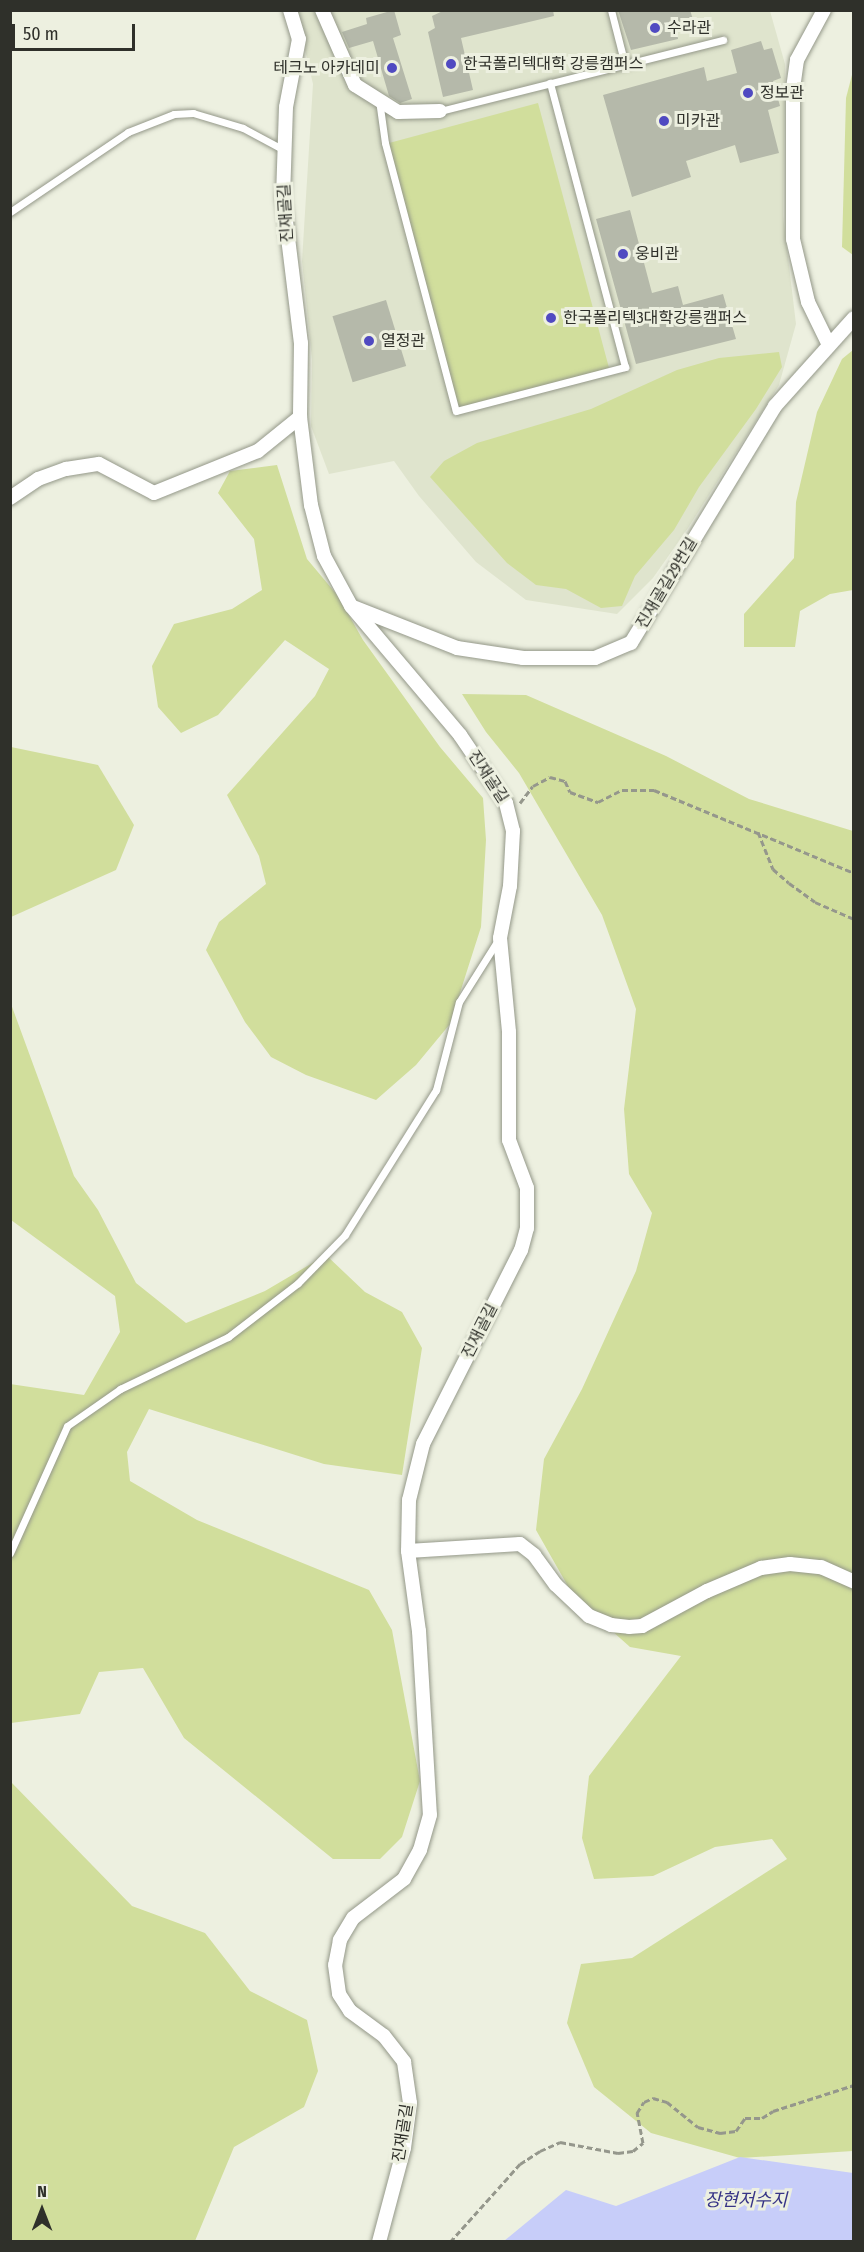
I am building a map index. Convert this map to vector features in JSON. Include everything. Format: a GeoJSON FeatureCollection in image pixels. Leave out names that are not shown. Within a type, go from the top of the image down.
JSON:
{"type":"FeatureCollection","features":[{"type":"Feature","properties":{"kind":"street","name":"진재골길"},"geometry":{"type":"LineString","coordinates":[[290,10],[298,39],[286,107],[284,150],[289,263],[301,343],[300,417],[311,505],[324,556],[351,606],[460,735],[508,808],[514,851],[500,938],[509,1032],[508,1140],[527,1188],[527,1228],[521,1250],[423,1444],[409,1500],[408,1551],[419,1631],[430,1815],[420,1850],[404,1879],[353,1918],[340,1940],[335,1965],[339,1994],[350,2011],[384,2036],[404,2062],[410,2103],[404,2148],[379,2241]]}},
{"type":"Feature","properties":{"kind":"street"},"geometry":{"type":"LineString","coordinates":[[322,10],[355,85],[398,112],[440,111]]}},
{"type":"Feature","properties":{"kind":"street"},"geometry":{"type":"LineString","coordinates":[[824,10],[797,60],[792,204],[793,239],[808,302],[829,345]]}},
{"type":"Feature","properties":{"kind":"street","name":"진재골길29번길"},"geometry":{"type":"LineString","coordinates":[[351,606],[457,648],[523,658],[595,658],[630,643],[775,406],[854,318]]}},
{"type":"Feature","properties":{"kind":"street"},"geometry":{"type":"LineString","coordinates":[[10,498],[38,479],[66,469],[99,464],[154,493],[258,452],[300,417]]}},
{"type":"Feature","properties":{"kind":"street"},"geometry":{"type":"LineString","coordinates":[[408,1551],[520,1545],[534,1555],[556,1586],[589,1616],[610,1625],[629,1627],[642,1626],[707,1591],[761,1568],[790,1564],[821,1568],[854,1582]]}},
{"type":"Feature","properties":{"kind":"lane"},"geometry":{"type":"LineString","coordinates":[[611,10],[625,65]]}},
{"type":"Feature","properties":{"kind":"lane"},"geometry":{"type":"LineString","coordinates":[[440,111],[723,40]]}},
{"type":"Feature","properties":{"kind":"lane"},"geometry":{"type":"LineString","coordinates":[[380,100],[385,143],[456,411],[625,367],[550,83]]}},
{"type":"Feature","properties":{"kind":"lane"},"geometry":{"type":"LineString","coordinates":[[10,212],[128,132],[174,114],[193,113],[243,128],[284,150]]}},
{"type":"Feature","properties":{"kind":"lane"},"geometry":{"type":"LineString","coordinates":[[10,1553],[67,1426],[120,1389],[228,1337],[298,1283],[345,1235],[436,1090],[459,1002],[500,938]]}},
{"type":"Feature","properties":{"kind":"path"},"geometry":{"type":"LineString","coordinates":[[508,808],[523,802],[533,786],[550,777],[565,781],[570,792],[598,802],[622,790],[654,790],[854,873]]}},
{"type":"Feature","properties":{"kind":"path"},"geometry":{"type":"LineString","coordinates":[[758,832],[774,869],[789,883],[815,902],[854,919]]}},
{"type":"Feature","properties":{"kind":"path"},"geometry":{"type":"LineString","coordinates":[[450,2241],[520,2164],[540,2151],[560,2142],[618,2153],[633,2151],[643,2143],[637,2113],[644,2102],[653,2098],[666,2102],[698,2127],[720,2133],[735,2131],[745,2118],[762,2118],[773,2110],[854,2085]]}},
{"type":"Feature","properties":{"kind":"shaded area","name":"한국폴리텍3대학강릉캠퍼스"},"geometry":{"type":"Polygon","coordinates":[[[296,11],[770,11],[785,64],[783,216],[796,324],[779,385],[688,528],[653,578],[617,614],[526,600],[476,562],[419,496],[394,461],[329,474],[311,426],[312,359],[302,261],[313,84],[296,11]]]}},
{"type":"Feature","properties":{"kind":"green space"},"geometry":{"type":"Polygon","coordinates":[[[853,71],[854,255],[842,247],[846,98],[853,71]]]}},
{"type":"Feature","properties":{"kind":"green space"},"geometry":{"type":"Polygon","coordinates":[[[538,103],[609,370],[457,410],[385,144],[538,103]]]}},
{"type":"Feature","properties":{"kind":"green space"},"geometry":{"type":"Polygon","coordinates":[[[853,350],[853,590],[830,594],[800,611],[795,647],[744,647],[744,614],[794,558],[796,502],[817,412],[842,359],[853,350]]]}},
{"type":"Feature","properties":{"kind":"green space"},"geometry":{"type":"Polygon","coordinates":[[[779,352],[782,367],[756,409],[699,487],[674,530],[635,576],[622,606],[601,608],[566,589],[536,585],[507,563],[430,477],[444,461],[477,443],[591,409],[677,370],[719,358],[779,352]]]}},
{"type":"Feature","properties":{"kind":"green space"},"geometry":{"type":"Polygon","coordinates":[[[277,465],[307,559],[338,596],[363,640],[440,747],[483,798],[486,840],[481,927],[450,1024],[416,1065],[376,1100],[306,1075],[271,1057],[245,1022],[206,950],[219,922],[266,884],[259,856],[227,795],[315,696],[329,669],[285,640],[218,715],[181,733],[158,707],[152,666],[174,624],[232,609],[262,590],[254,539],[218,493],[230,471],[277,465]]]}},
{"type":"Feature","properties":{"kind":"green space"},"geometry":{"type":"Polygon","coordinates":[[[462,694],[526,695],[666,756],[749,799],[853,831],[853,2151],[740,2158],[651,2133],[594,2087],[567,2023],[581,1964],[632,1958],[787,1859],[772,1839],[715,1847],[653,1876],[594,1879],[582,1838],[589,1776],[681,1656],[630,1647],[574,1597],[536,1530],[544,1459],[582,1389],[636,1271],[652,1213],[629,1174],[624,1109],[636,1009],[602,915],[519,773],[486,732],[462,694]]]}},
{"type":"Feature","properties":{"kind":"green space"},"geometry":{"type":"Polygon","coordinates":[[[11,747],[98,765],[134,825],[116,870],[11,917],[11,747]]]}},
{"type":"Feature","properties":{"kind":"green space"},"geometry":{"type":"Polygon","coordinates":[[[11,1004],[74,1176],[98,1210],[136,1283],[186,1323],[265,1291],[326,1255],[365,1292],[402,1312],[422,1348],[402,1475],[324,1464],[149,1409],[127,1452],[130,1481],[197,1520],[369,1590],[392,1630],[420,1781],[402,1837],[380,1859],[333,1859],[184,1738],[143,1668],[99,1672],[80,1714],[11,1723],[10,1384],[84,1395],[120,1332],[115,1296],[11,1220],[11,1004]]]}},
{"type":"Feature","properties":{"kind":"green space"},"geometry":{"type":"Polygon","coordinates":[[[11,1782],[132,1906],[205,1933],[250,1991],[307,2020],[318,2071],[304,2107],[234,2147],[195,2241],[11,2241],[11,1782]]]}},
{"type":"Feature","properties":{"kind":"water","name":"장현저수지"},"geometry":{"type":"Polygon","coordinates":[[[740,2157],[853,2173],[853,2241],[504,2241],[566,2190],[616,2206],[740,2157]]]}},
{"type":"Feature","properties":{"kind":"building","name":"테크노 아카데미"},"geometry":{"type":"Polygon","coordinates":[[[394,10],[401,35],[393,38],[412,99],[400,103],[389,96],[373,41],[349,48],[342,32],[367,24],[366,18],[394,10]]]}},
{"type":"Feature","properties":{"kind":"building","name":"한국폴리텍대학 강릉캠퍼스"},"geometry":{"type":"Polygon","coordinates":[[[445,10],[553,10],[554,16],[461,38],[473,90],[443,97],[428,32],[435,28],[432,16],[445,10]]]}},
{"type":"Feature","properties":{"kind":"building","name":"수라관"},"geometry":{"type":"Polygon","coordinates":[[[618,10],[690,10],[695,26],[677,31],[678,39],[631,50],[618,10]]]}},
{"type":"Feature","properties":{"kind":"building","name":"미카관"},"geometry":{"type":"Polygon","coordinates":[[[761,41],[764,50],[772,48],[781,78],[773,81],[780,106],[768,110],[779,153],[740,163],[735,145],[686,161],[691,177],[632,197],[603,95],[704,67],[707,81],[737,73],[731,50],[761,41]]]}},
{"type":"Feature","properties":{"kind":"building"},"geometry":{"type":"Polygon","coordinates":[[[630,210],[652,293],[678,286],[683,305],[723,294],[736,339],[636,364],[596,219],[630,210]]]}},
{"type":"Feature","properties":{"kind":"building","name":"열정관"},"geometry":{"type":"Polygon","coordinates":[[[386,300],[406,366],[353,382],[332,316],[386,300]]]}},
{"type":"Feature","properties":{"kind":"place","name":"수라관"},"geometry":{"type":"Point","coordinates":[655,28]}},
{"type":"Feature","properties":{"kind":"place","name":"한국폴리텍대학 강릉캠퍼스"},"geometry":{"type":"Point","coordinates":[451,64]}},
{"type":"Feature","properties":{"kind":"place","name":"테크노 아카데미"},"geometry":{"type":"Point","coordinates":[392,68]}},
{"type":"Feature","properties":{"kind":"place","name":"정보관"},"geometry":{"type":"Point","coordinates":[748,93]}},
{"type":"Feature","properties":{"kind":"place","name":"미카관"},"geometry":{"type":"Point","coordinates":[664,121]}},
{"type":"Feature","properties":{"kind":"place","name":"웅비관"},"geometry":{"type":"Point","coordinates":[623,254]}},
{"type":"Feature","properties":{"kind":"place","name":"한국폴리텍3대학강릉캠퍼스"},"geometry":{"type":"Point","coordinates":[551,318]}},
{"type":"Feature","properties":{"kind":"place","name":"열정관"},"geometry":{"type":"Point","coordinates":[369,341]}}]}
